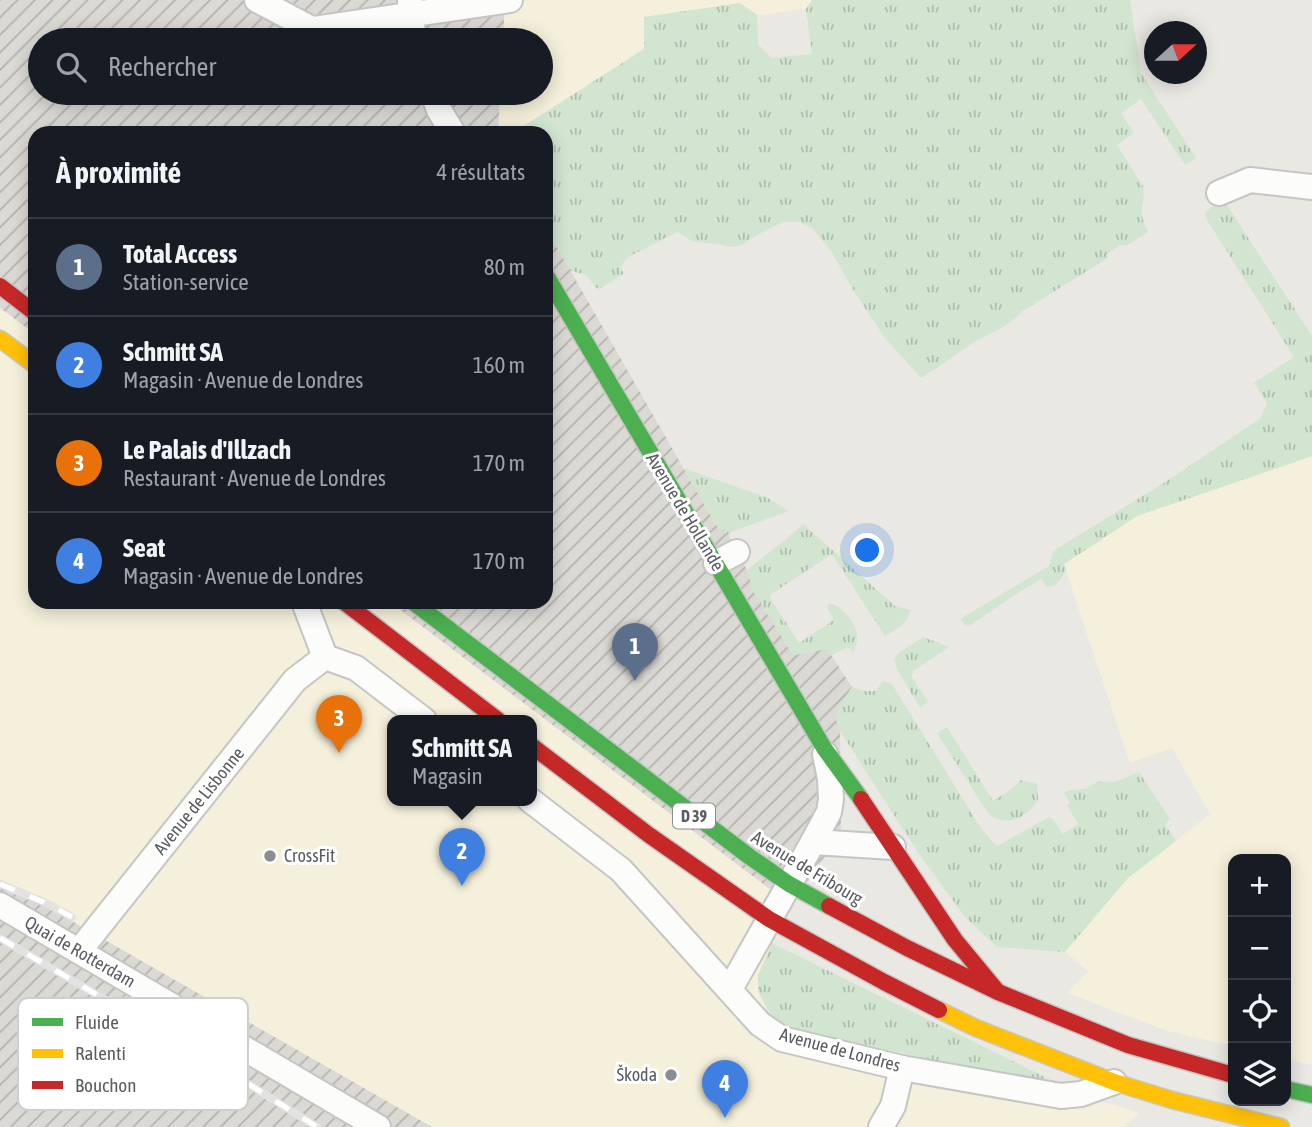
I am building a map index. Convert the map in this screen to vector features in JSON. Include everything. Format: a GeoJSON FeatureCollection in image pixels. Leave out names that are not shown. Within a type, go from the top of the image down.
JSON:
{"type":"FeatureCollection","features":[{"type":"Feature","properties":{"kind":"main road"},"geometry":{"type":"LineString","coordinates":[[0,286],[28,308]]}},
{"type":"Feature","properties":{"kind":"main road","name":"Avenue de Hollande"},"geometry":{"type":"LineString","coordinates":[[553,286],[726,557],[824,748],[955,940],[999,992]]}},
{"type":"Feature","properties":{"kind":"main road"},"geometry":{"type":"LineString","coordinates":[[0,339],[28,361]]}},
{"type":"Feature","properties":{"kind":"main road"},"geometry":{"type":"LineString","coordinates":[[353,609],[491,715]]}},
{"type":"Feature","properties":{"kind":"main road","name":"Avenue de Fribourg"},"geometry":{"type":"LineString","coordinates":[[422,609],[789,884],[907,948],[999,992],[1128,1045],[1228,1074]]}},
{"type":"Feature","properties":{"kind":"main road","name":"D 39"},"geometry":{"type":"LineString","coordinates":[[537,750],[649,835],[769,919],[884,982],[976,1028],[1114,1082],[1172,1100],[1281,1127]]}},
{"type":"Feature","properties":{"kind":"main road"},"geometry":{"type":"LineString","coordinates":[[1291,1090],[1312,1095]]}},
{"type":"Feature","properties":{"kind":"street"},"geometry":{"type":"LineString","coordinates":[[257,0],[310,28]]}},
{"type":"Feature","properties":{"kind":"street"},"geometry":{"type":"LineString","coordinates":[[345,28],[410,7],[510,0]]}},
{"type":"Feature","properties":{"kind":"street"},"geometry":{"type":"LineString","coordinates":[[410,7],[413,28]]}},
{"type":"Feature","properties":{"kind":"street"},"geometry":{"type":"LineString","coordinates":[[438,105],[449,126]]}},
{"type":"Feature","properties":{"kind":"street"},"geometry":{"type":"LineString","coordinates":[[1219,193],[1250,180],[1312,187]]}},
{"type":"Feature","properties":{"kind":"street"},"geometry":{"type":"LineString","coordinates":[[307,609],[325,657],[356,668],[417,715]]}},
{"type":"Feature","properties":{"kind":"street","name":"Avenue de Lisbonne"},"geometry":{"type":"LineString","coordinates":[[79,951],[295,680],[325,657]]}},
{"type":"Feature","properties":{"kind":"street","name":"Avenue de Hollande"},"geometry":{"type":"LineString","coordinates":[[730,989],[829,812],[830,779],[824,748]]}},
{"type":"Feature","properties":{"kind":"street","name":"Avenue de Londres"},"geometry":{"type":"LineString","coordinates":[[537,805],[621,870],[760,1024],[782,1038],[902,1068],[1061,1096],[1081,1094],[1114,1082]]}},
{"type":"Feature","properties":{"kind":"street"},"geometry":{"type":"LineString","coordinates":[[813,842],[894,847]]}},
{"type":"Feature","properties":{"kind":"street","name":"Quai de Rotterdam"},"geometry":{"type":"LineString","coordinates":[[0,905],[159,998]]}},
{"type":"Feature","properties":{"kind":"street","name":"Quai de Rotterdam"},"geometry":{"type":"LineString","coordinates":[[248,1050],[378,1127]]}},
{"type":"Feature","properties":{"kind":"street"},"geometry":{"type":"LineString","coordinates":[[881,1127],[893,1106],[902,1068]]}},
{"type":"Feature","properties":{"kind":"shaded area"},"geometry":{"type":"Polygon","coordinates":[[[0,0],[505,0],[504,28],[28,28],[28,105],[499,105],[498,126],[28,126],[28,329],[0,308],[0,0]]]}},
{"type":"Feature","properties":{"kind":"shaded area"},"geometry":{"type":"Polygon","coordinates":[[[505,0],[812,0],[806,9],[757,15],[742,5],[644,49],[524,126],[498,126],[499,105],[553,105],[553,28],[504,28],[505,0]]]}},
{"type":"Feature","properties":{"kind":"shaded area"},"geometry":{"type":"Polygon","coordinates":[[[553,240],[716,525],[729,536],[747,570],[754,592],[793,655],[827,649],[852,687],[839,708],[836,719],[840,731],[841,835],[791,905],[399,609],[553,609],[553,240]]]}},
{"type":"Feature","properties":{"kind":"shaded area"},"geometry":{"type":"Polygon","coordinates":[[[0,308],[28,329],[28,609],[399,609],[791,905],[772,943],[790,1029],[1047,1084],[1139,1113],[1124,1127],[428,1127],[248,1025],[248,998],[200,998],[0,885],[0,308]]]}},
{"type":"Feature","properties":{"kind":"shaded area"},"geometry":{"type":"Polygon","coordinates":[[[1312,456],[1312,1065],[1291,1060],[1291,854],[1228,854],[1228,1045],[1167,1031],[1067,993],[1088,971],[1065,952],[1128,878],[1210,814],[1172,748],[1130,763],[1064,564],[1137,516],[1312,456]]]}},
{"type":"Feature","properties":{"kind":"shaded area"},"geometry":{"type":"Polygon","coordinates":[[[0,880],[206,998],[18,998],[18,1110],[248,1110],[248,1022],[432,1127],[0,1127],[0,880]]]}},
{"type":"Feature","properties":{"kind":"green space"},"geometry":{"type":"Polygon","coordinates":[[[812,0],[1130,0],[1144,84],[1148,84],[1196,158],[1185,165],[1141,99],[1121,113],[1134,133],[1117,145],[1143,186],[1142,213],[1148,232],[1126,246],[1120,245],[1108,254],[1108,258],[921,378],[885,338],[831,251],[811,227],[799,222],[783,222],[742,245],[730,247],[692,241],[677,232],[628,257],[620,267],[624,274],[599,289],[587,275],[571,271],[553,239],[553,126],[524,126],[644,49],[644,17],[740,3],[757,15],[758,45],[772,58],[812,54],[806,9],[812,0]]]}},
{"type":"Feature","properties":{"kind":"green space"},"geometry":{"type":"Polygon","coordinates":[[[1223,199],[1312,336],[1312,456],[1137,516],[1064,564],[1066,570],[1057,584],[1047,587],[1041,579],[966,626],[960,619],[1049,566],[1053,552],[1058,548],[1167,481],[1261,418],[1267,403],[1254,383],[1294,357],[1207,220],[1205,213],[1223,199]]]}},
{"type":"Feature","properties":{"kind":"green space"},"geometry":{"type":"Polygon","coordinates":[[[683,468],[768,498],[789,511],[731,532],[729,536],[716,525],[683,468]]]}},
{"type":"Feature","properties":{"kind":"green space"},"geometry":{"type":"Polygon","coordinates":[[[803,524],[895,606],[911,610],[901,626],[885,636],[832,554],[771,594],[770,598],[799,643],[834,620],[827,607],[829,604],[838,607],[847,614],[857,634],[854,652],[847,647],[832,655],[827,649],[793,655],[754,593],[747,570],[803,524]]]}},
{"type":"Feature","properties":{"kind":"green space"},"geometry":{"type":"Polygon","coordinates":[[[923,637],[949,647],[913,671],[912,677],[928,702],[920,708],[894,659],[923,637]]]}},
{"type":"Feature","properties":{"kind":"green space"},"geometry":{"type":"Polygon","coordinates":[[[883,681],[892,684],[982,830],[997,846],[1049,817],[1063,834],[1078,824],[1067,805],[1070,803],[1064,793],[1066,791],[1085,789],[1099,781],[1114,782],[1139,772],[1170,819],[1165,825],[1176,841],[1128,878],[1065,952],[997,947],[965,917],[919,854],[840,731],[836,719],[839,708],[852,687],[876,691],[883,681]]]}},
{"type":"Feature","properties":{"kind":"green space"},"geometry":{"type":"Polygon","coordinates":[[[947,727],[993,801],[1021,780],[1037,784],[1038,800],[1033,807],[1021,817],[1008,821],[987,812],[937,733],[947,727]]]}},
{"type":"Feature","properties":{"kind":"green space"},"geometry":{"type":"Polygon","coordinates":[[[772,943],[1045,1077],[1047,1084],[790,1029],[775,1021],[758,991],[758,975],[772,943]]]}},
{"type":"Feature","properties":{"kind":"railway"},"geometry":{"type":"LineString","coordinates":[[0,884],[72,917]]}},
{"type":"Feature","properties":{"kind":"railway"},"geometry":{"type":"LineString","coordinates":[[0,938],[102,998]]}},
{"type":"Feature","properties":{"kind":"railway"},"geometry":{"type":"LineString","coordinates":[[248,1084],[317,1127]]}},
{"type":"Feature","properties":{"kind":"traffic: fast"},"geometry":{"type":"LineString","coordinates":[[553,287],[824,748],[861,799]]}},
{"type":"Feature","properties":{"kind":"traffic: fast"},"geometry":{"type":"LineString","coordinates":[[422,609],[750,857],[789,884],[829,906]]}},
{"type":"Feature","properties":{"kind":"traffic: fast"},"geometry":{"type":"LineString","coordinates":[[1291,1090],[1312,1095]]}},
{"type":"Feature","properties":{"kind":"traffic: slow"},"geometry":{"type":"LineString","coordinates":[[0,339],[28,360]]}},
{"type":"Feature","properties":{"kind":"traffic: slow"},"geometry":{"type":"LineString","coordinates":[[939,1010],[976,1028],[1114,1082],[1172,1100],[1281,1127]]}},
{"type":"Feature","properties":{"kind":"traffic: jam"},"geometry":{"type":"LineString","coordinates":[[0,286],[28,308]]}},
{"type":"Feature","properties":{"kind":"traffic: jam"},"geometry":{"type":"LineString","coordinates":[[353,609],[491,715]]}},
{"type":"Feature","properties":{"kind":"traffic: jam"},"geometry":{"type":"LineString","coordinates":[[537,750],[649,835],[769,919],[939,1010]]}},
{"type":"Feature","properties":{"kind":"traffic: jam"},"geometry":{"type":"LineString","coordinates":[[861,799],[955,940],[998,992]]}},
{"type":"Feature","properties":{"kind":"traffic: jam"},"geometry":{"type":"LineString","coordinates":[[829,906],[998,992],[1128,1045],[1228,1074]]}},
{"type":"Feature","properties":{"kind":"place","name":"Total Access"},"geometry":{"type":"Point","coordinates":[635,681]}},
{"type":"Feature","properties":{"kind":"place","name":"Le Palais d'Illzach"},"geometry":{"type":"Point","coordinates":[339,753]}},
{"type":"Feature","properties":{"kind":"place","name":"CrossFit"},"geometry":{"type":"Point","coordinates":[270,856]}},
{"type":"Feature","properties":{"kind":"place","name":"Schmitt SA"},"geometry":{"type":"Point","coordinates":[462,886]}},
{"type":"Feature","properties":{"kind":"place","name":"Škoda"},"geometry":{"type":"Point","coordinates":[671,1075]}},
{"type":"Feature","properties":{"kind":"place","name":"Seat"},"geometry":{"type":"Point","coordinates":[725,1118]}}]}
